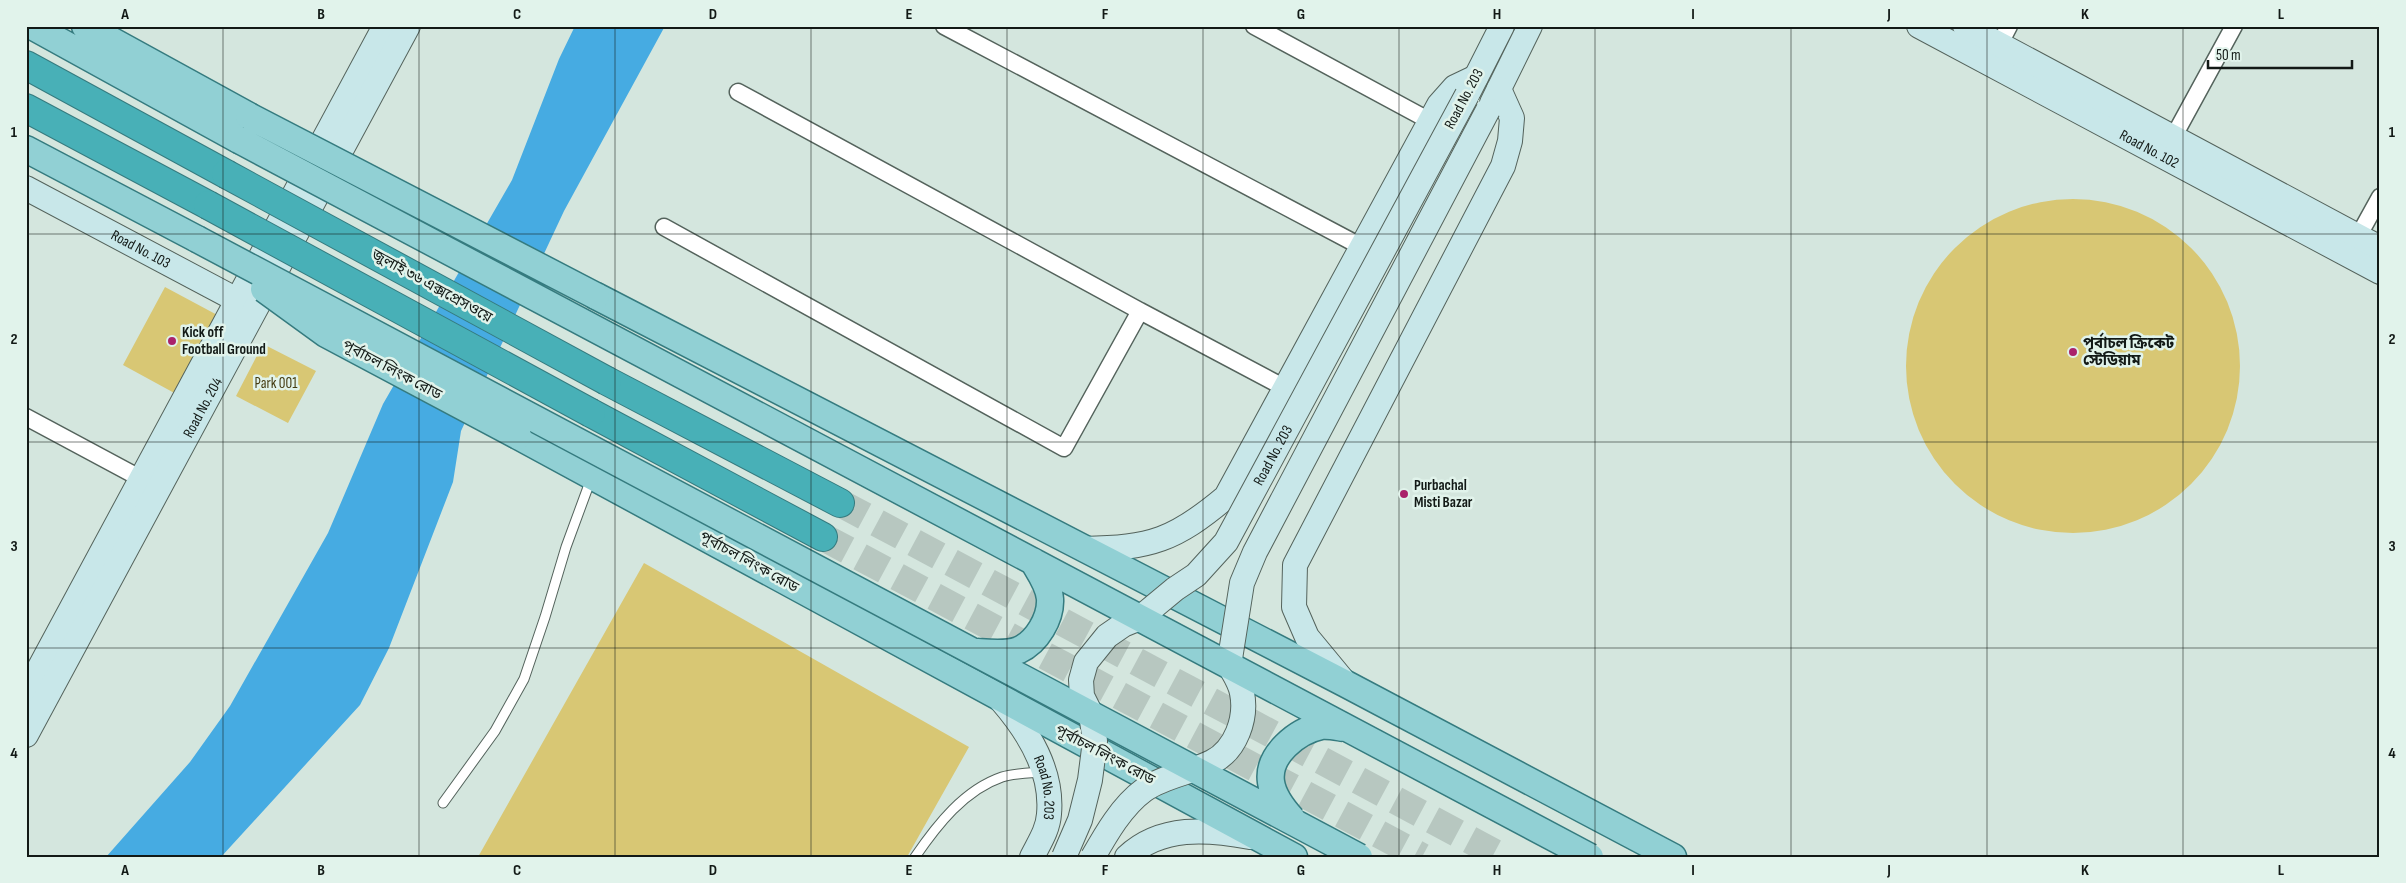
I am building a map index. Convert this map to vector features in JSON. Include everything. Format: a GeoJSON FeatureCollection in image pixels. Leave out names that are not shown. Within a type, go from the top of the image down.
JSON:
{"type":"FeatureCollection","features":[{"type":"Feature","properties":{"kind":"highway","name":"জুলাই ৩৬ এক্সপ্রেসওয়ে"},"geometry":{"type":"LineString","coordinates":[[26,65],[607,381],[840,503]]}},
{"type":"Feature","properties":{"kind":"highway"},"geometry":{"type":"LineString","coordinates":[[26,108],[823,537]]}},
{"type":"Feature","properties":{"kind":"main road"},"geometry":{"type":"LineString","coordinates":[[32,26],[596,296],[1346,684],[1672,857]]}},
{"type":"Feature","properties":{"kind":"main road"},"geometry":{"type":"LineString","coordinates":[[85,26],[244,128],[1033,561],[1590,857]]}},
{"type":"Feature","properties":{"kind":"main road","name":"পূর্বাচল লিংক রোড"},"geometry":{"type":"LineString","coordinates":[[26,150],[206,244],[326,334],[518,436],[1294,857]]}},
{"type":"Feature","properties":{"kind":"main road"},"geometry":{"type":"LineString","coordinates":[[206,244],[1359,857]]}},
{"type":"Feature","properties":{"kind":"main road"},"geometry":{"type":"LineString","coordinates":[[974,652],[1003,653],[1019,650],[1035,638],[1044,623],[1050,600],[1045,580],[1033,561]]}},
{"type":"Feature","properties":{"kind":"main road"},"geometry":{"type":"LineString","coordinates":[[1298,824],[1282,808],[1274,795],[1270,781],[1275,761],[1296,735],[1324,726],[1347,728]]}},
{"type":"Feature","properties":{"kind":"street","name":"Road No. 204"},"geometry":{"type":"LineString","coordinates":[[247,306],[385,26]]}},
{"type":"Feature","properties":{"kind":"street","name":"Road No. 204"},"geometry":{"type":"LineString","coordinates":[[26,693],[150,484],[247,306],[408,26]]}},
{"type":"Feature","properties":{"kind":"street"},"geometry":{"type":"LineString","coordinates":[[944,26],[1362,247]]}},
{"type":"Feature","properties":{"kind":"street"},"geometry":{"type":"LineString","coordinates":[[1254,26],[1430,122]]}},
{"type":"Feature","properties":{"kind":"street","name":"Road No. 203"},"geometry":{"type":"LineString","coordinates":[[1064,857],[1080,820],[1090,780],[1095,741],[1091,714],[1082,696],[1080,680],[1086,662],[1107,636],[1123,625],[1140,618],[1196,574],[1226,542],[1502,26]]}},
{"type":"Feature","properties":{"kind":"street","name":"Road No. 203"},"geometry":{"type":"LineString","coordinates":[[1229,665],[1242,583],[1255,552],[1499,89],[1530,26]]}},
{"type":"Feature","properties":{"kind":"street","name":"Road No. 102"},"geometry":{"type":"LineString","coordinates":[[1919,26],[1999,45]]}},
{"type":"Feature","properties":{"kind":"street","name":"Road No. 102"},"geometry":{"type":"LineString","coordinates":[[1965,26],[2168,147],[2353,246],[2380,272]]}},
{"type":"Feature","properties":{"kind":"street"},"geometry":{"type":"LineString","coordinates":[[2168,147],[2234,26]]}},
{"type":"Feature","properties":{"kind":"street","name":"Road No. 203"},"geometry":{"type":"LineString","coordinates":[[1084,549],[1124,548],[1152,543],[1198,521],[1226,497],[1287,389],[1439,105],[1455,87],[1471,86]]}},
{"type":"Feature","properties":{"kind":"street","name":"Road No. 203"},"geometry":{"type":"LineString","coordinates":[[1346,684],[1307,637],[1294,607],[1295,564],[1503,166],[1510,141],[1512,118],[1499,89]]}},
{"type":"Feature","properties":{"kind":"street"},"geometry":{"type":"LineString","coordinates":[[738,92],[1287,389]]}},
{"type":"Feature","properties":{"kind":"street","name":"Road No. 103"},"geometry":{"type":"LineString","coordinates":[[26,188],[247,306]]}},
{"type":"Feature","properties":{"kind":"street"},"geometry":{"type":"LineString","coordinates":[[2353,246],[2380,197]]}},
{"type":"Feature","properties":{"kind":"street"},"geometry":{"type":"LineString","coordinates":[[664,227],[1064,448],[1140,311]]}},
{"type":"Feature","properties":{"kind":"street","name":"Road No. 102"},"geometry":{"type":"LineString","coordinates":[[2353,246],[2380,248]]}},
{"type":"Feature","properties":{"kind":"street"},"geometry":{"type":"LineString","coordinates":[[26,417],[150,484]]}},
{"type":"Feature","properties":{"kind":"street","name":"Road No. 204"},"geometry":{"type":"LineString","coordinates":[[26,735],[150,484]]}},
{"type":"Feature","properties":{"kind":"street"},"geometry":{"type":"LineString","coordinates":[[1093,857],[1106,834],[1145,790],[1168,778],[1213,762],[1229,749],[1237,735],[1244,714],[1242,693],[1238,680],[1229,665]]}},
{"type":"Feature","properties":{"kind":"street","name":"Road No. 203"},"geometry":{"type":"LineString","coordinates":[[998,697],[1020,722],[1044,772],[1049,796],[1049,816],[1043,836],[1032,857]]}},
{"type":"Feature","properties":{"kind":"street"},"geometry":{"type":"LineString","coordinates":[[1127,857],[1141,844],[1168,835],[1193,830],[1224,832],[1262,839]]}},
{"type":"Feature","properties":{"kind":"lane"},"geometry":{"type":"LineString","coordinates":[[443,803],[496,731],[524,679],[566,548],[592,476]]}},
{"type":"Feature","properties":{"kind":"lane"},"geometry":{"type":"LineString","coordinates":[[915,857],[948,816],[975,789],[1003,776],[1044,772]]}},
{"type":"Feature","properties":{"kind":"green space","name":"পূর্বাচল ক্রিকেট স্টেডিয়াম"},"geometry":{"type":"Polygon","coordinates":[[[2073,199],[2106,202],[2137,212],[2166,227],[2191,248],[2212,273],[2227,302],[2237,333],[2240,366],[2237,399],[2227,430],[2212,459],[2191,484],[2166,505],[2137,520],[2106,530],[2073,533],[2040,530],[2009,520],[1980,505],[1955,484],[1934,459],[1919,430],[1909,399],[1906,366],[1909,333],[1919,302],[1934,273],[1955,248],[1980,227],[2009,212],[2040,202],[2073,199]]]}},
{"type":"Feature","properties":{"kind":"green space","name":"Kick off Football Ground"},"geometry":{"type":"Polygon","coordinates":[[[165,287],[221,317],[178,395],[123,365],[165,287]]]}},
{"type":"Feature","properties":{"kind":"green space","name":"Park 001"},"geometry":{"type":"Polygon","coordinates":[[[263,344],[316,371],[288,423],[236,396],[263,344]]]}},
{"type":"Feature","properties":{"kind":"green space"},"geometry":{"type":"Polygon","coordinates":[[[644,563],[969,747],[907,857],[478,857],[644,563]]]}},
{"type":"Feature","properties":{"kind":"water"},"geometry":{"type":"Polygon","coordinates":[[[575,26],[665,26],[564,211],[461,431],[453,482],[389,648],[360,705],[221,857],[106,857],[190,762],[230,706],[328,533],[383,404],[512,180],[559,59],[575,26]]]}},
{"type":"Feature","properties":{"kind":"tunnel"},"geometry":{"type":"LineString","coordinates":[[840,503],[1502,857]]}},
{"type":"Feature","properties":{"kind":"tunnel"},"geometry":{"type":"LineString","coordinates":[[823,537],[1422,857]]}},
{"type":"Feature","properties":{"kind":"place","name":"Kick off Football Ground"},"geometry":{"type":"Point","coordinates":[172,341]}},
{"type":"Feature","properties":{"kind":"place","name":"পূর্বাচল ক্রিকেট স্টেডিয়াম"},"geometry":{"type":"Point","coordinates":[2073,352]}},
{"type":"Feature","properties":{"kind":"place","name":"Purbachal Misti Bazar"},"geometry":{"type":"Point","coordinates":[1404,494]}}]}
